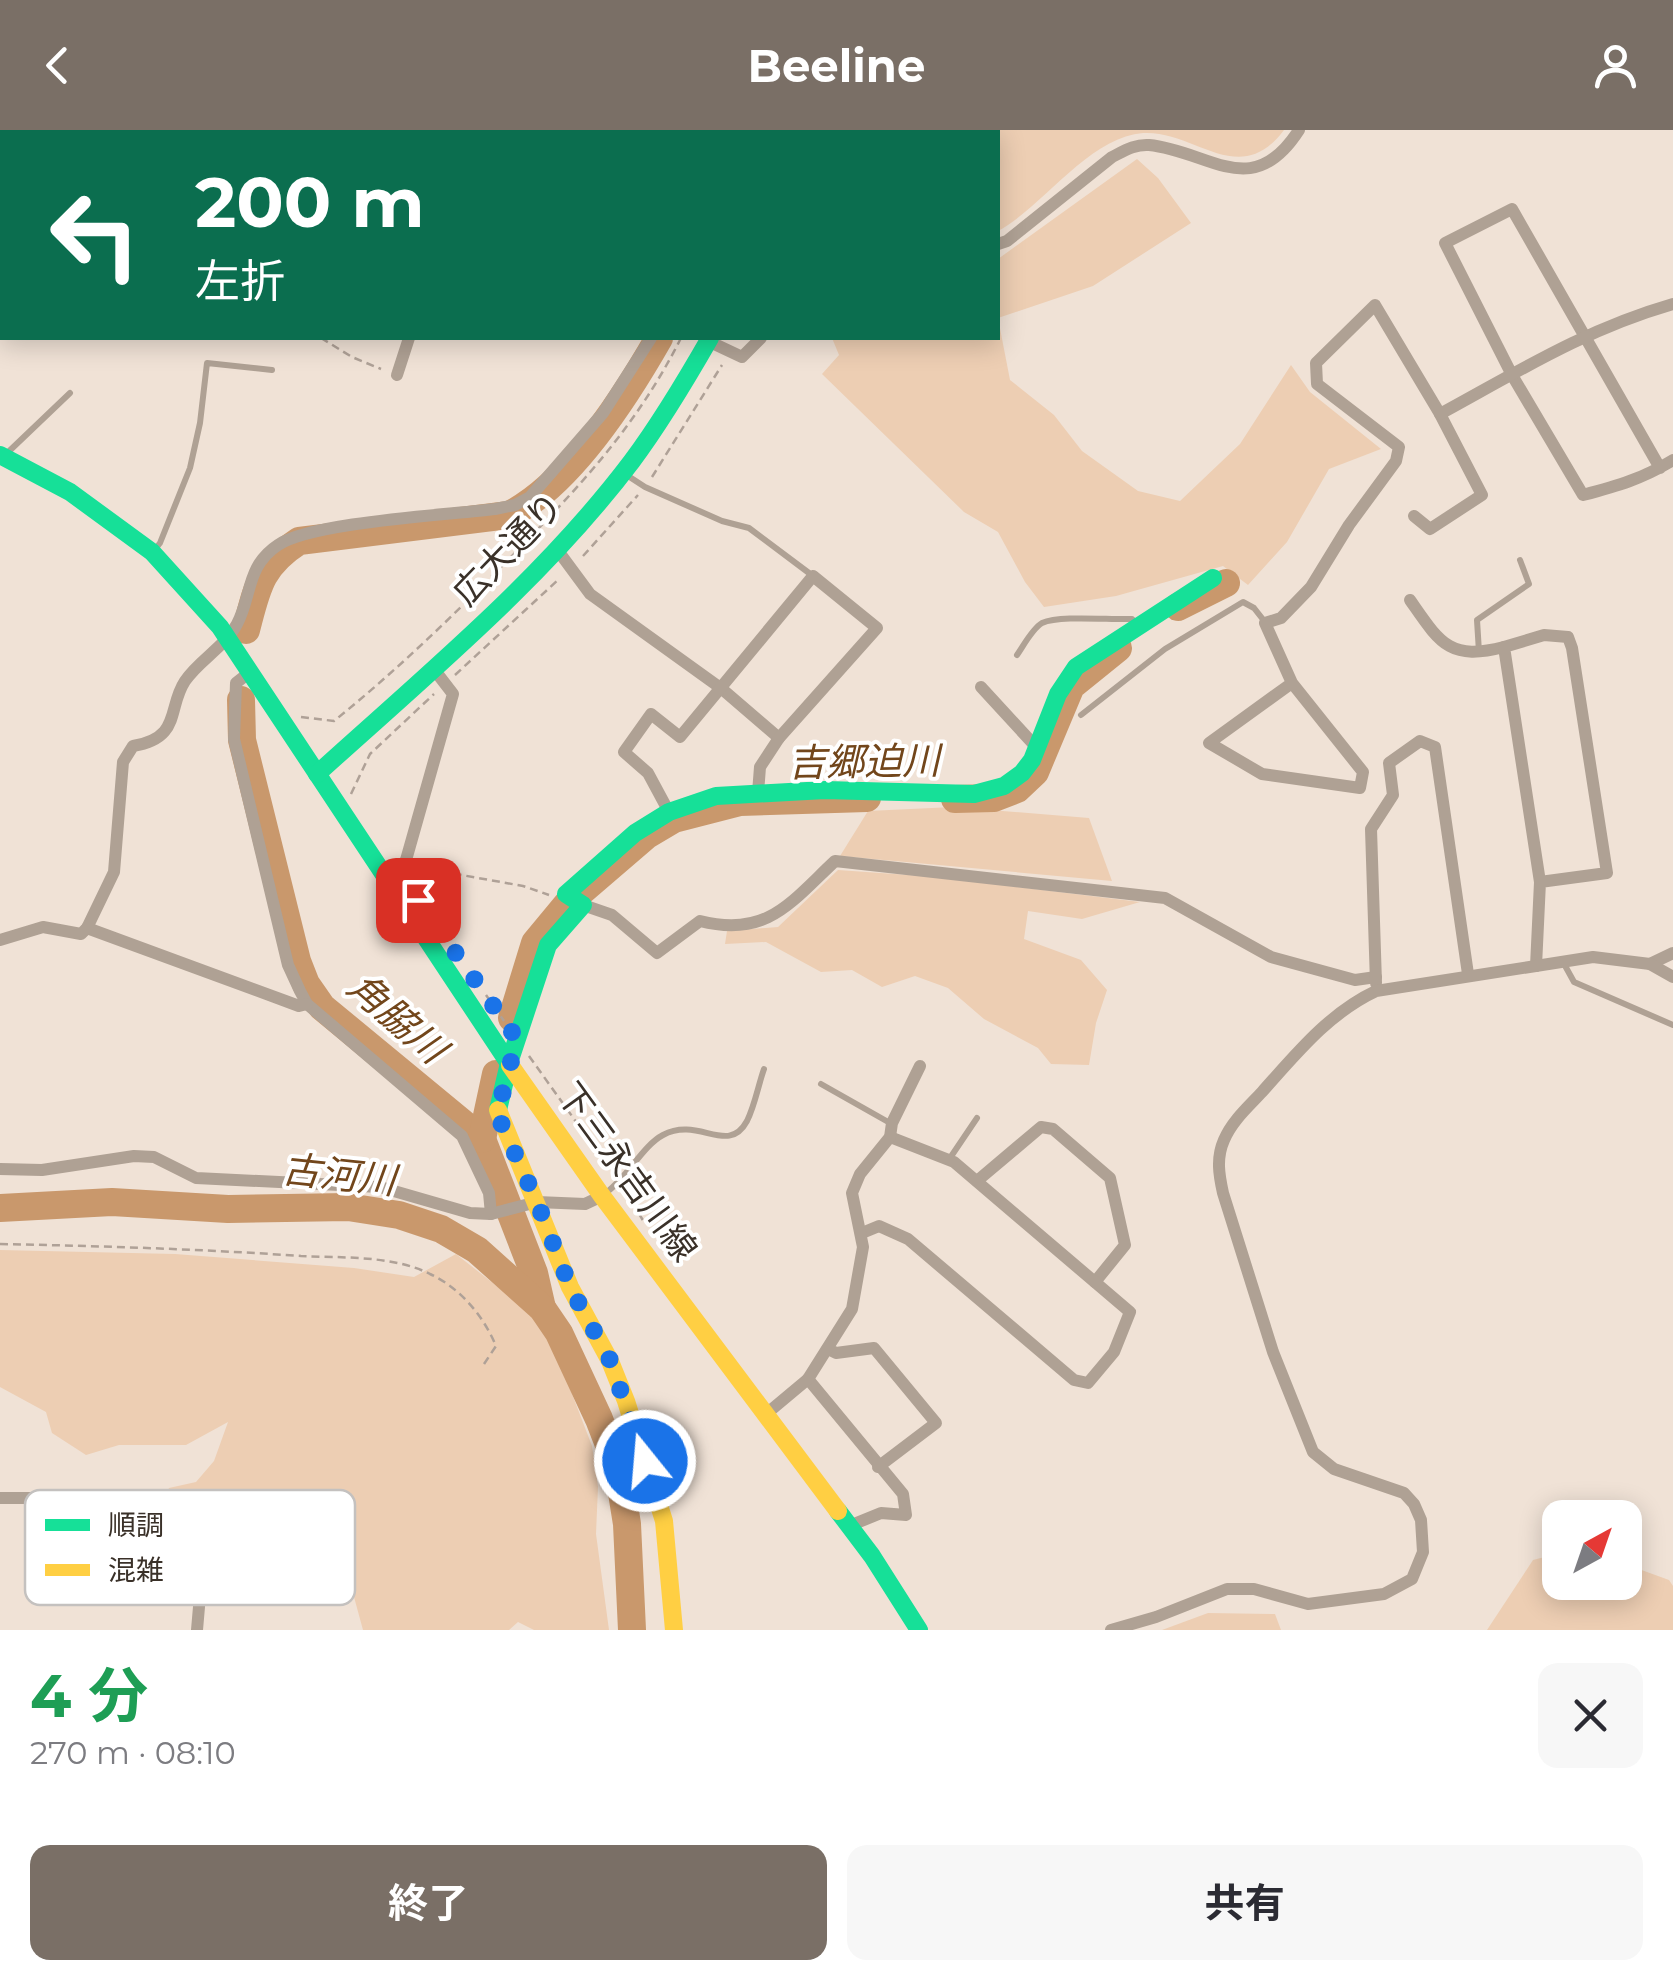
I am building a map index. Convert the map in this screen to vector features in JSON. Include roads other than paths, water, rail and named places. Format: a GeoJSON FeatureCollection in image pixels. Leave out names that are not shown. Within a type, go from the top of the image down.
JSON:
{"type":"FeatureCollection","features":[{"type":"Feature","properties":{"kind":"street"},"geometry":{"type":"LineString","coordinates":[[1000,243],[1112,157],[1131,147],[1148,145],[1218,167],[1258,168],[1281,153],[1299,130]]}},
{"type":"Feature","properties":{"kind":"street"},"geometry":{"type":"LineString","coordinates":[[1660,468],[1512,209],[1445,243],[1512,375],[1583,495],[1641,479],[1660,468],[1673,460]]}},
{"type":"Feature","properties":{"kind":"street"},"geometry":{"type":"LineString","coordinates":[[1440,414],[1584,334],[1628,316],[1673,304]]}},
{"type":"Feature","properties":{"kind":"street"},"geometry":{"type":"LineString","coordinates":[[1292,682],[1209,743],[1262,774],[1360,788],[1363,772],[1292,682],[1265,622],[1281,618],[1311,587],[1396,461],[1399,447],[1317,384],[1316,363],[1375,306],[1440,414],[1482,495],[1430,529],[1414,516]]}},
{"type":"Feature","properties":{"kind":"street"},"geometry":{"type":"LineString","coordinates":[[397,374],[408,340]]}},
{"type":"Feature","properties":{"kind":"street"},"geometry":{"type":"LineString","coordinates":[[0,940],[44,927],[81,934],[88,928],[114,872],[123,762],[133,746],[149,744],[174,720],[184,682],[239,619],[247,586],[258,565],[279,544],[312,531],[496,509],[530,497],[603,413],[650,340]]}},
{"type":"Feature","properties":{"kind":"street"},"geometry":{"type":"LineString","coordinates":[[709,340],[742,357],[759,340]]}},
{"type":"Feature","properties":{"kind":"street","name":"広大通り"},"geometry":{"type":"LineString","coordinates":[[317,774],[498,611],[624,473],[689,377],[709,340]]}},
{"type":"Feature","properties":{"kind":"street","name":"下三永吉川線"},"geometry":{"type":"LineString","coordinates":[[2,456],[70,492],[152,552],[192,592],[317,774],[394,876],[509,1063],[602,1196],[850,1526],[919,1630]]}},
{"type":"Feature","properties":{"kind":"street"},"geometry":{"type":"LineString","coordinates":[[556,548],[590,594],[722,688],[779,738]]}},
{"type":"Feature","properties":{"kind":"street"},"geometry":{"type":"LineString","coordinates":[[669,812],[648,772],[624,752],[651,714],[680,738],[813,576],[876,628],[779,738],[760,766],[758,793]]}},
{"type":"Feature","properties":{"kind":"street"},"geometry":{"type":"LineString","coordinates":[[674,1630],[664,1521],[626,1401],[610,1360],[570,1287],[497,1114],[509,1063],[548,945],[575,900],[635,833],[669,812],[716,796],[758,793],[990,792],[1022,773],[1038,748],[1066,679],[1076,667],[1213,578]]}},
{"type":"Feature","properties":{"kind":"street"},"geometry":{"type":"LineString","coordinates":[[1410,600],[1438,640],[1458,652],[1479,653],[1544,635],[1568,637],[1607,873],[1540,882]]}},
{"type":"Feature","properties":{"kind":"street"},"geometry":{"type":"LineString","coordinates":[[1504,647],[1540,882],[1536,966]]}},
{"type":"Feature","properties":{"kind":"street"},"geometry":{"type":"LineString","coordinates":[[394,876],[406,860],[453,694],[433,668]]}},
{"type":"Feature","properties":{"kind":"street"},"geometry":{"type":"LineString","coordinates":[[250,672],[236,684],[234,739],[288,964],[306,1004],[462,1136],[490,1193],[495,1214]]}},
{"type":"Feature","properties":{"kind":"street"},"geometry":{"type":"LineString","coordinates":[[981,686],[1038,748]]}},
{"type":"Feature","properties":{"kind":"street"},"geometry":{"type":"LineString","coordinates":[[1372,988],[1371,828],[1393,795],[1389,763],[1420,742],[1435,747],[1468,974]]}},
{"type":"Feature","properties":{"kind":"street"},"geometry":{"type":"LineString","coordinates":[[575,900],[612,916],[657,953],[700,922],[725,928],[776,916],[835,861],[1165,898],[1271,957],[1372,988]]}},
{"type":"Feature","properties":{"kind":"street"},"geometry":{"type":"LineString","coordinates":[[88,928],[299,1006],[306,1004]]}},
{"type":"Feature","properties":{"kind":"street"},"geometry":{"type":"LineString","coordinates":[[1650,964],[1673,953]]}},
{"type":"Feature","properties":{"kind":"street"},"geometry":{"type":"LineString","coordinates":[[1111,1630],[1156,1618],[1227,1590],[1254,1589],[1308,1604],[1384,1594],[1412,1579],[1423,1552],[1424,1532],[1414,1504],[1404,1493],[1334,1469],[1313,1452],[1273,1352],[1218,1170],[1222,1144],[1230,1127],[1329,1021],[1372,988],[1593,957],[1650,964],[1673,976]]}},
{"type":"Feature","properties":{"kind":"street"},"geometry":{"type":"LineString","coordinates":[[765,1415],[808,1379],[852,1309],[857,1294],[862,1233],[852,1193],[860,1174],[891,1130],[920,1066]]}},
{"type":"Feature","properties":{"kind":"street"},"geometry":{"type":"LineString","coordinates":[[977,1181],[1041,1127],[1053,1129],[1110,1178],[1125,1245],[1095,1282]]}},
{"type":"Feature","properties":{"kind":"street"},"geometry":{"type":"LineString","coordinates":[[862,1233],[878,1226],[908,1239],[1074,1380],[1088,1383],[1114,1352],[1130,1312],[977,1181],[949,1160],[891,1130]]}},
{"type":"Feature","properties":{"kind":"street"},"geometry":{"type":"LineString","coordinates":[[0,1170],[42,1170],[134,1156],[154,1157],[196,1178],[380,1187],[470,1212],[495,1214],[534,1202],[585,1204],[602,1196]]}},
{"type":"Feature","properties":{"kind":"street"},"geometry":{"type":"LineString","coordinates":[[828,1350],[874,1348],[936,1423],[878,1467]]}},
{"type":"Feature","properties":{"kind":"street"},"geometry":{"type":"LineString","coordinates":[[808,1379],[904,1494],[906,1515],[881,1513],[850,1526]]}},
{"type":"Feature","properties":{"kind":"street"},"geometry":{"type":"LineString","coordinates":[[197,1630],[199,1605]]}},
{"type":"Feature","properties":{"kind":"lane"},"geometry":{"type":"LineString","coordinates":[[152,552],[160,543],[190,468],[207,363],[272,370]]}},
{"type":"Feature","properties":{"kind":"lane"},"geometry":{"type":"LineString","coordinates":[[2,456],[70,393]]}},
{"type":"Feature","properties":{"kind":"lane"},"geometry":{"type":"LineString","coordinates":[[624,473],[645,487],[749,528],[813,576]]}},
{"type":"Feature","properties":{"kind":"lane"},"geometry":{"type":"LineString","coordinates":[[1479,653],[1476,620],[1529,584],[1520,560]]}},
{"type":"Feature","properties":{"kind":"lane"},"geometry":{"type":"LineString","coordinates":[[1081,715],[1165,649],[1244,602],[1265,622]]}},
{"type":"Feature","properties":{"kind":"lane"},"geometry":{"type":"LineString","coordinates":[[1017,655],[1039,624],[1059,618],[1132,619],[1138,626]]}},
{"type":"Feature","properties":{"kind":"lane"},"geometry":{"type":"LineString","coordinates":[[1563,961],[1574,982],[1673,1026]]}},
{"type":"Feature","properties":{"kind":"lane"},"geometry":{"type":"LineString","coordinates":[[602,1196],[620,1183],[656,1140],[668,1133],[688,1127],[722,1138],[735,1135],[745,1124],[764,1069]]}},
{"type":"Feature","properties":{"kind":"lane"},"geometry":{"type":"LineString","coordinates":[[821,1084],[891,1130]]}},
{"type":"Feature","properties":{"kind":"lane"},"geometry":{"type":"LineString","coordinates":[[949,1160],[952,1150],[977,1118]]}},
{"type":"Feature","properties":{"kind":"waterway","name":"角脇川"},"geometry":{"type":"LineString","coordinates":[[246,630],[262,579],[276,560],[299,541],[509,515],[532,501],[575,461],[594,437],[658,340]]}},
{"type":"Feature","properties":{"kind":"waterway","name":"吉郷迫川"},"geometry":{"type":"LineString","coordinates":[[1178,607],[1226,583]]}},
{"type":"Feature","properties":{"kind":"waterway","name":"吉郷迫川"},"geometry":{"type":"LineString","coordinates":[[955,799],[994,798],[1017,789],[1035,772],[1071,686],[1118,648]]}},
{"type":"Feature","properties":{"kind":"waterway","name":"角脇川"},"geometry":{"type":"LineString","coordinates":[[241,700],[242,740],[306,984],[322,1007],[482,1139],[534,1273],[542,1308]]}},
{"type":"Feature","properties":{"kind":"waterway","name":"吉郷迫川"},"geometry":{"type":"LineString","coordinates":[[512,1018],[535,943],[569,902],[647,835],[674,819],[740,802],[867,798]]}},
{"type":"Feature","properties":{"kind":"waterway","name":"吉郷迫川"},"geometry":{"type":"LineString","coordinates":[[482,1139],[496,1074]]}},
{"type":"Feature","properties":{"kind":"waterway","name":"古河川"},"geometry":{"type":"LineString","coordinates":[[0,1208],[112,1202],[228,1209],[348,1207],[399,1215],[441,1229],[477,1250],[542,1308],[559,1333],[599,1419],[618,1468],[627,1524],[632,1630]]}}]}
